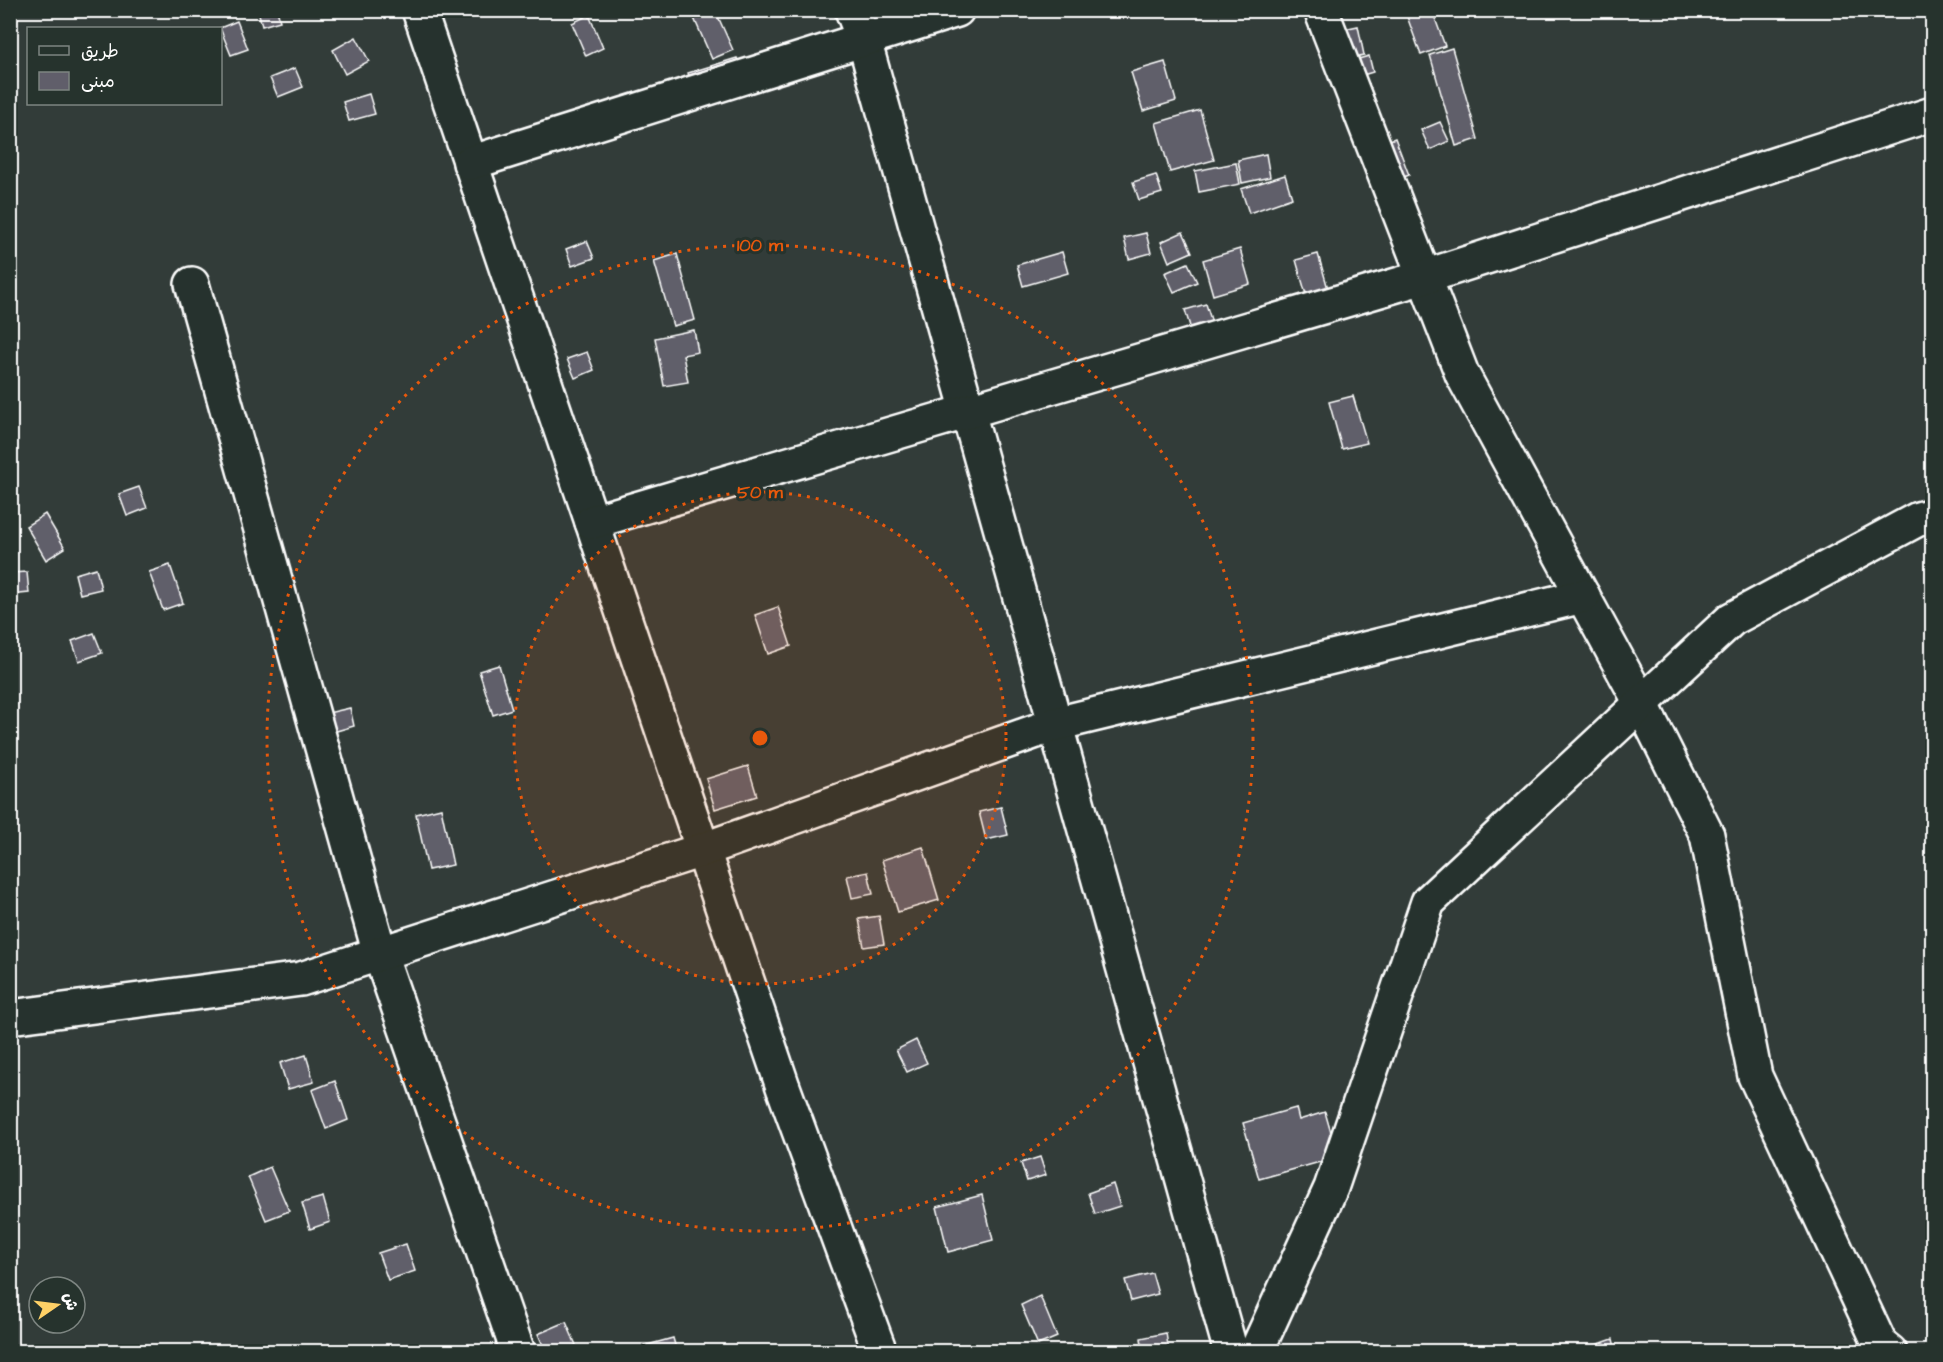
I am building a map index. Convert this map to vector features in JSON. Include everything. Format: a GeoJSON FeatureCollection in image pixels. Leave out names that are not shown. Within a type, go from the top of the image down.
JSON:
{"type":"FeatureCollection","features":[{"type":"Feature","properties":{"kind":"street"},"geometry":{"type":"LineString","coordinates":[[419,10],[783,1088],[880,1352]]}},
{"type":"Feature","properties":{"kind":"street"},"geometry":{"type":"LineString","coordinates":[[470,163],[858,25],[957,10]]}},
{"type":"Feature","properties":{"kind":"street"},"geometry":{"type":"LineString","coordinates":[[1321,10],[1462,374],[1641,703],[1707,835],[1755,1076],[1880,1344],[1890,1352]]}},
{"type":"Feature","properties":{"kind":"street"},"geometry":{"type":"LineString","coordinates":[[858,25],[1231,1352]]}},
{"type":"Feature","properties":{"kind":"street"},"geometry":{"type":"LineString","coordinates":[[592,522],[1424,277],[1932,114]]}},
{"type":"Feature","properties":{"kind":"street"},"geometry":{"type":"LineString","coordinates":[[192,284],[380,954],[518,1352]]}},
{"type":"Feature","properties":{"kind":"street"},"geometry":{"type":"LineString","coordinates":[[1256,1352],[1331,1188],[1428,902],[1732,619],[1918,519],[1932,515]]}},
{"type":"Feature","properties":{"kind":"street"},"geometry":{"type":"LineString","coordinates":[[10,1017],[301,980],[702,850],[1056,724],[1583,596]]}},
{"type":"Feature","properties":{"kind":"building"},"geometry":{"type":"Polygon","coordinates":[[[211,10],[232,10],[213,16],[211,10]]]}},
{"type":"Feature","properties":{"kind":"building"},"geometry":{"type":"Polygon","coordinates":[[[258,10],[277,10],[280,21],[262,26],[258,10]]]}},
{"type":"Feature","properties":{"kind":"building"},"geometry":{"type":"Polygon","coordinates":[[[715,10],[733,50],[712,59],[694,18],[715,10]]]}},
{"type":"Feature","properties":{"kind":"building"},"geometry":{"type":"Polygon","coordinates":[[[867,10],[911,10],[872,32],[867,10]]]}},
{"type":"Feature","properties":{"kind":"building"},"geometry":{"type":"Polygon","coordinates":[[[1432,10],[1445,46],[1421,55],[1405,11],[1432,10]]]}},
{"type":"Feature","properties":{"kind":"building"},"geometry":{"type":"Polygon","coordinates":[[[589,15],[603,48],[586,56],[572,23],[589,15]]]}},
{"type":"Feature","properties":{"kind":"building"},"geometry":{"type":"Polygon","coordinates":[[[237,21],[248,49],[231,55],[222,27],[237,21]]]}},
{"type":"Feature","properties":{"kind":"building"},"geometry":{"type":"Polygon","coordinates":[[[1358,26],[1364,55],[1345,59],[1339,30],[1358,26]]]}},
{"type":"Feature","properties":{"kind":"building"},"geometry":{"type":"Polygon","coordinates":[[[356,37],[369,61],[345,74],[333,50],[356,37]]]}},
{"type":"Feature","properties":{"kind":"building"},"geometry":{"type":"Polygon","coordinates":[[[1452,48],[1478,139],[1456,146],[1430,55],[1452,48]]]}},
{"type":"Feature","properties":{"kind":"building"},"geometry":{"type":"Polygon","coordinates":[[[1369,56],[1373,72],[1353,78],[1348,62],[1369,56]]]}},
{"type":"Feature","properties":{"kind":"building"},"geometry":{"type":"Polygon","coordinates":[[[737,58],[742,73],[693,88],[688,73],[737,58]]]}},
{"type":"Feature","properties":{"kind":"building"},"geometry":{"type":"Polygon","coordinates":[[[1165,62],[1176,101],[1143,111],[1131,72],[1165,62]]]}},
{"type":"Feature","properties":{"kind":"building"},"geometry":{"type":"Polygon","coordinates":[[[295,68],[303,87],[278,97],[270,78],[295,68]]]}},
{"type":"Feature","properties":{"kind":"building"},"geometry":{"type":"Polygon","coordinates":[[[369,94],[375,114],[349,121],[343,102],[369,94]]]}},
{"type":"Feature","properties":{"kind":"building"},"geometry":{"type":"Polygon","coordinates":[[[1200,110],[1214,160],[1170,172],[1156,123],[1200,110]]]}},
{"type":"Feature","properties":{"kind":"building"},"geometry":{"type":"Polygon","coordinates":[[[1440,122],[1449,141],[1430,150],[1421,130],[1440,122]]]}},
{"type":"Feature","properties":{"kind":"building"},"geometry":{"type":"Polygon","coordinates":[[[1395,138],[1409,175],[1389,183],[1375,146],[1395,138]]]}},
{"type":"Feature","properties":{"kind":"building"},"geometry":{"type":"Polygon","coordinates":[[[1266,154],[1270,177],[1242,183],[1238,160],[1266,154]]]}},
{"type":"Feature","properties":{"kind":"building"},"geometry":{"type":"Polygon","coordinates":[[[1236,163],[1240,184],[1199,192],[1195,171],[1236,163]]]}},
{"type":"Feature","properties":{"kind":"building"},"geometry":{"type":"Polygon","coordinates":[[[1156,175],[1162,193],[1139,200],[1133,182],[1156,175]]]}},
{"type":"Feature","properties":{"kind":"building"},"geometry":{"type":"Polygon","coordinates":[[[1285,175],[1292,198],[1249,213],[1241,189],[1285,175]]]}},
{"type":"Feature","properties":{"kind":"building"},"geometry":{"type":"Polygon","coordinates":[[[1183,232],[1192,252],[1169,262],[1161,242],[1183,232]]]}},
{"type":"Feature","properties":{"kind":"building"},"geometry":{"type":"Polygon","coordinates":[[[1146,233],[1151,253],[1129,259],[1124,238],[1146,233]]]}},
{"type":"Feature","properties":{"kind":"building"},"geometry":{"type":"Polygon","coordinates":[[[587,241],[594,258],[572,266],[566,249],[587,241]]]}},
{"type":"Feature","properties":{"kind":"building"},"geometry":{"type":"Polygon","coordinates":[[[1240,249],[1250,284],[1213,295],[1203,260],[1240,249]]]}},
{"type":"Feature","properties":{"kind":"building"},"geometry":{"type":"Polygon","coordinates":[[[1062,252],[1068,273],[1023,286],[1017,265],[1062,252]]]}},
{"type":"Feature","properties":{"kind":"building"},"geometry":{"type":"Polygon","coordinates":[[[677,254],[695,320],[673,326],[654,261],[677,254]]]}},
{"type":"Feature","properties":{"kind":"building"},"geometry":{"type":"Polygon","coordinates":[[[1318,254],[1329,292],[1307,298],[1296,260],[1318,254]]]}},
{"type":"Feature","properties":{"kind":"building"},"geometry":{"type":"Polygon","coordinates":[[[1188,263],[1197,282],[1174,292],[1165,273],[1188,263]]]}},
{"type":"Feature","properties":{"kind":"building"},"geometry":{"type":"Polygon","coordinates":[[[1206,304],[1213,326],[1192,333],[1185,310],[1206,304]]]}},
{"type":"Feature","properties":{"kind":"building"},"geometry":{"type":"Polygon","coordinates":[[[694,330],[698,352],[683,355],[688,382],[664,386],[655,338],[694,330]]]}},
{"type":"Feature","properties":{"kind":"building"},"geometry":{"type":"Polygon","coordinates":[[[587,352],[594,370],[575,378],[567,359],[587,352]]]}},
{"type":"Feature","properties":{"kind":"building"},"geometry":{"type":"Polygon","coordinates":[[[1353,396],[1367,443],[1342,449],[1329,402],[1353,396]]]}},
{"type":"Feature","properties":{"kind":"building"},"geometry":{"type":"Polygon","coordinates":[[[139,487],[147,508],[127,516],[119,494],[139,487]]]}},
{"type":"Feature","properties":{"kind":"building"},"geometry":{"type":"Polygon","coordinates":[[[45,514],[65,548],[46,560],[26,526],[45,514]]]}},
{"type":"Feature","properties":{"kind":"building"},"geometry":{"type":"Polygon","coordinates":[[[170,565],[183,603],[163,610],[149,572],[170,565]]]}},
{"type":"Feature","properties":{"kind":"building"},"geometry":{"type":"Polygon","coordinates":[[[96,568],[101,589],[80,594],[75,574],[96,568]]]}},
{"type":"Feature","properties":{"kind":"building"},"geometry":{"type":"Polygon","coordinates":[[[27,572],[29,593],[10,595],[10,573],[27,572]]]}},
{"type":"Feature","properties":{"kind":"building"},"geometry":{"type":"Polygon","coordinates":[[[778,607],[791,646],[768,654],[755,615],[778,607]]]}},
{"type":"Feature","properties":{"kind":"building"},"geometry":{"type":"Polygon","coordinates":[[[94,633],[102,653],[79,661],[72,641],[94,633]]]}},
{"type":"Feature","properties":{"kind":"building"},"geometry":{"type":"Polygon","coordinates":[[[499,665],[512,709],[493,715],[479,671],[499,665]]]}},
{"type":"Feature","properties":{"kind":"building"},"geometry":{"type":"Polygon","coordinates":[[[350,708],[354,726],[333,732],[328,713],[350,708]]]}},
{"type":"Feature","properties":{"kind":"building"},"geometry":{"type":"Polygon","coordinates":[[[748,766],[757,796],[715,809],[706,779],[748,766]]]}},
{"type":"Feature","properties":{"kind":"building"},"geometry":{"type":"Polygon","coordinates":[[[1001,807],[1008,835],[986,840],[979,812],[1001,807]]]}},
{"type":"Feature","properties":{"kind":"building"},"geometry":{"type":"Polygon","coordinates":[[[441,808],[453,865],[428,870],[416,814],[441,808]]]}},
{"type":"Feature","properties":{"kind":"building"},"geometry":{"type":"Polygon","coordinates":[[[923,847],[939,900],[898,912],[882,860],[923,847]]]}},
{"type":"Feature","properties":{"kind":"building"},"geometry":{"type":"Polygon","coordinates":[[[868,872],[873,894],[852,898],[847,876],[868,872]]]}},
{"type":"Feature","properties":{"kind":"building"},"geometry":{"type":"Polygon","coordinates":[[[879,916],[884,944],[864,947],[859,919],[879,916]]]}},
{"type":"Feature","properties":{"kind":"building"},"geometry":{"type":"Polygon","coordinates":[[[916,1040],[927,1063],[907,1072],[896,1050],[916,1040]]]}},
{"type":"Feature","properties":{"kind":"building"},"geometry":{"type":"Polygon","coordinates":[[[306,1055],[314,1082],[288,1089],[280,1063],[306,1055]]]}},
{"type":"Feature","properties":{"kind":"building"},"geometry":{"type":"Polygon","coordinates":[[[335,1081],[348,1120],[326,1129],[312,1090],[335,1081]]]}},
{"type":"Feature","properties":{"kind":"building"},"geometry":{"type":"Polygon","coordinates":[[[1296,1108],[1299,1120],[1325,1112],[1338,1157],[1259,1179],[1243,1123],[1296,1108]]]}},
{"type":"Feature","properties":{"kind":"building"},"geometry":{"type":"Polygon","coordinates":[[[1040,1157],[1046,1175],[1027,1181],[1021,1163],[1040,1157]]]}},
{"type":"Feature","properties":{"kind":"building"},"geometry":{"type":"Polygon","coordinates":[[[270,1167],[289,1211],[266,1220],[248,1177],[270,1167]]]}},
{"type":"Feature","properties":{"kind":"building"},"geometry":{"type":"Polygon","coordinates":[[[1113,1184],[1120,1206],[1095,1214],[1088,1193],[1113,1184]]]}},
{"type":"Feature","properties":{"kind":"building"},"geometry":{"type":"Polygon","coordinates":[[[982,1195],[993,1240],[948,1252],[937,1207],[982,1195]]]}},
{"type":"Feature","properties":{"kind":"building"},"geometry":{"type":"Polygon","coordinates":[[[323,1197],[330,1222],[310,1229],[302,1203],[323,1197]]]}},
{"type":"Feature","properties":{"kind":"building"},"geometry":{"type":"Polygon","coordinates":[[[406,1244],[415,1271],[388,1280],[378,1253],[406,1244]]]}},
{"type":"Feature","properties":{"kind":"building"},"geometry":{"type":"Polygon","coordinates":[[[1152,1273],[1158,1294],[1131,1301],[1125,1280],[1152,1273]]]}},
{"type":"Feature","properties":{"kind":"building"},"geometry":{"type":"Polygon","coordinates":[[[1040,1296],[1057,1337],[1038,1345],[1021,1305],[1040,1296]]]}},
{"type":"Feature","properties":{"kind":"building"},"geometry":{"type":"Polygon","coordinates":[[[566,1322],[576,1345],[559,1352],[546,1352],[538,1334],[566,1322]]]}},
{"type":"Feature","properties":{"kind":"building"},"geometry":{"type":"Polygon","coordinates":[[[1166,1333],[1169,1352],[1143,1352],[1141,1338],[1166,1333]]]}},
{"type":"Feature","properties":{"kind":"building"},"geometry":{"type":"Polygon","coordinates":[[[673,1338],[677,1352],[634,1352],[633,1349],[673,1338]]]}},
{"type":"Feature","properties":{"kind":"building"},"geometry":{"type":"Polygon","coordinates":[[[1613,1339],[1616,1352],[1591,1352],[1590,1347],[1613,1339]]]}}]}
